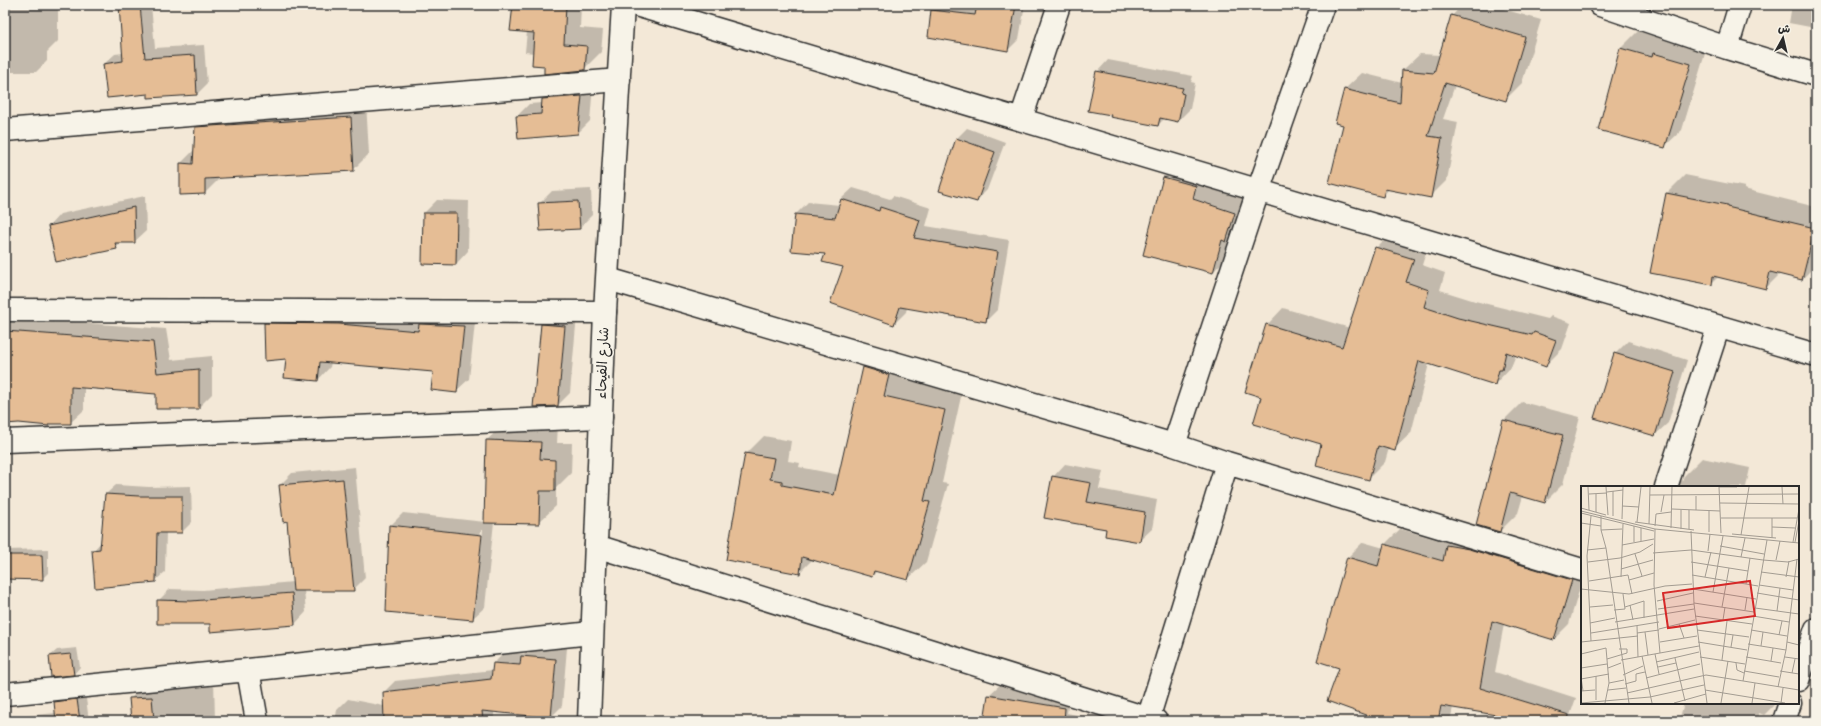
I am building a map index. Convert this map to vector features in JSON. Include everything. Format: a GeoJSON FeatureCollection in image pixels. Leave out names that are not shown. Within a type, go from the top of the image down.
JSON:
{"type":"FeatureCollection","features":[{"type":"Feature","properties":{"kind":"street","name":"شارع الفيحاء"},"geometry":{"type":"LineString","coordinates":[[589,721],[591,633],[596,546],[605,312],[623,5]]}},
{"type":"Feature","properties":{"kind":"street"},"geometry":{"type":"LineString","coordinates":[[636,5],[1718,328],[1816,355]]}},
{"type":"Feature","properties":{"kind":"street"},"geometry":{"type":"LineString","coordinates":[[1021,119],[1059,5]]}},
{"type":"Feature","properties":{"kind":"street"},"geometry":{"type":"LineString","coordinates":[[1174,445],[1258,191],[1323,5]]}},
{"type":"Feature","properties":{"kind":"street"},"geometry":{"type":"LineString","coordinates":[[1600,5],[1728,48],[1816,75]]}},
{"type":"Feature","properties":{"kind":"street"},"geometry":{"type":"LineString","coordinates":[[1728,48],[1740,5]]}},
{"type":"Feature","properties":{"kind":"street"},"geometry":{"type":"LineString","coordinates":[[5,130],[619,80]]}},
{"type":"Feature","properties":{"kind":"street"},"geometry":{"type":"LineString","coordinates":[[608,279],[1174,445],[1227,463],[1581,570]]}},
{"type":"Feature","properties":{"kind":"street"},"geometry":{"type":"LineString","coordinates":[[5,310],[605,312]]}},
{"type":"Feature","properties":{"kind":"street"},"geometry":{"type":"LineString","coordinates":[[1666,486],[1718,328]]}},
{"type":"Feature","properties":{"kind":"street"},"geometry":{"type":"LineString","coordinates":[[5,441],[601,417]]}},
{"type":"Feature","properties":{"kind":"street"},"geometry":{"type":"LineString","coordinates":[[596,546],[1152,720],[1227,463]]}},
{"type":"Feature","properties":{"kind":"street"},"geometry":{"type":"LineString","coordinates":[[5,694],[248,670],[591,633]]}},
{"type":"Feature","properties":{"kind":"street"},"geometry":{"type":"LineString","coordinates":[[1799,676],[1808,636]]}},
{"type":"Feature","properties":{"kind":"street"},"geometry":{"type":"LineString","coordinates":[[248,670],[256,721]]}},
{"type":"Feature","properties":{"kind":"street"},"geometry":{"type":"LineString","coordinates":[[1784,721],[1790,704]]}},
{"type":"Feature","properties":{"kind":"building"},"geometry":{"type":"Polygon","coordinates":[[[119,5],[140,5],[145,58],[195,55],[197,95],[148,98],[148,94],[107,98],[103,64],[123,61],[119,5]]]}},
{"type":"Feature","properties":{"kind":"building"},"geometry":{"type":"Polygon","coordinates":[[[513,5],[566,5],[564,44],[587,46],[585,70],[544,74],[544,66],[532,65],[534,33],[510,31],[513,5]]]}},
{"type":"Feature","properties":{"kind":"building"},"geometry":{"type":"Polygon","coordinates":[[[977,5],[1016,5],[1008,51],[928,37],[931,10],[975,15],[977,5]]]}},
{"type":"Feature","properties":{"kind":"building"},"geometry":{"type":"Polygon","coordinates":[[[1451,15],[1525,37],[1506,101],[1445,83],[1428,136],[1442,138],[1431,198],[1385,189],[1383,197],[1329,183],[1343,125],[1335,123],[1344,89],[1400,103],[1402,70],[1434,73],[1451,15]]]}},
{"type":"Feature","properties":{"kind":"building"},"geometry":{"type":"Polygon","coordinates":[[[1620,48],[1652,57],[1653,53],[1691,64],[1665,148],[1598,130],[1620,48]]]}},
{"type":"Feature","properties":{"kind":"building"},"geometry":{"type":"Polygon","coordinates":[[[1096,71],[1183,88],[1181,93],[1184,94],[1178,122],[1160,118],[1158,126],[1110,117],[1111,115],[1088,111],[1096,71]]]}},
{"type":"Feature","properties":{"kind":"building"},"geometry":{"type":"Polygon","coordinates":[[[582,96],[578,134],[518,139],[516,116],[541,114],[542,99],[582,96]]]}},
{"type":"Feature","properties":{"kind":"building"},"geometry":{"type":"Polygon","coordinates":[[[351,117],[354,171],[205,179],[205,194],[180,195],[180,163],[193,164],[195,127],[351,117]]]}},
{"type":"Feature","properties":{"kind":"building"},"geometry":{"type":"Polygon","coordinates":[[[956,138],[995,152],[977,202],[939,191],[956,138]]]}},
{"type":"Feature","properties":{"kind":"building"},"geometry":{"type":"Polygon","coordinates":[[[1163,177],[1196,186],[1193,199],[1235,213],[1226,242],[1222,240],[1213,273],[1143,255],[1163,177]]]}},
{"type":"Feature","properties":{"kind":"building"},"geometry":{"type":"Polygon","coordinates":[[[1666,193],[1727,205],[1727,207],[1815,228],[1802,280],[1770,272],[1766,289],[1713,276],[1712,285],[1650,273],[1666,193]]]}},
{"type":"Feature","properties":{"kind":"building"},"geometry":{"type":"Polygon","coordinates":[[[841,199],[879,211],[880,207],[920,220],[914,238],[998,252],[986,322],[900,307],[894,325],[830,303],[843,267],[822,262],[825,254],[791,251],[795,214],[835,218],[841,199]]]}},
{"type":"Feature","properties":{"kind":"building"},"geometry":{"type":"Polygon","coordinates":[[[578,201],[580,229],[540,231],[538,203],[578,201]]]}},
{"type":"Feature","properties":{"kind":"building"},"geometry":{"type":"Polygon","coordinates":[[[134,207],[135,243],[115,243],[117,249],[56,262],[48,226],[134,207]]]}},
{"type":"Feature","properties":{"kind":"building"},"geometry":{"type":"Polygon","coordinates":[[[423,213],[457,213],[456,265],[422,264],[423,213]]]}},
{"type":"Feature","properties":{"kind":"building"},"geometry":{"type":"Polygon","coordinates":[[[1375,247],[1414,259],[1406,282],[1429,290],[1424,307],[1458,318],[1532,335],[1534,332],[1556,340],[1546,367],[1506,352],[1502,370],[1499,370],[1495,385],[1419,361],[1395,451],[1378,446],[1369,480],[1316,466],[1321,444],[1253,424],[1261,397],[1245,392],[1266,324],[1342,347],[1375,247]]]}},
{"type":"Feature","properties":{"kind":"building"},"geometry":{"type":"Polygon","coordinates":[[[264,323],[339,324],[418,331],[419,324],[464,326],[457,393],[431,390],[433,372],[320,362],[318,381],[284,378],[286,359],[265,361],[264,323]]]}},
{"type":"Feature","properties":{"kind":"building"},"geometry":{"type":"Polygon","coordinates":[[[541,324],[565,326],[558,406],[533,407],[541,324]]]}},
{"type":"Feature","properties":{"kind":"building"},"geometry":{"type":"Polygon","coordinates":[[[5,331],[153,342],[157,373],[199,369],[199,409],[156,409],[156,394],[71,387],[71,424],[49,424],[49,426],[19,423],[5,424],[5,331]]]}},
{"type":"Feature","properties":{"kind":"building"},"geometry":{"type":"Polygon","coordinates":[[[1614,353],[1675,372],[1655,436],[1594,418],[1614,353]]]}},
{"type":"Feature","properties":{"kind":"building"},"geometry":{"type":"Polygon","coordinates":[[[863,367],[889,375],[884,396],[945,410],[924,501],[930,502],[908,580],[874,571],[872,577],[802,557],[800,574],[726,560],[745,453],[774,458],[770,479],[782,481],[782,485],[834,495],[863,367]]]}},
{"type":"Feature","properties":{"kind":"building"},"geometry":{"type":"Polygon","coordinates":[[[1503,420],[1563,435],[1545,503],[1510,493],[1500,532],[1476,525],[1503,420]]]}},
{"type":"Feature","properties":{"kind":"building"},"geometry":{"type":"Polygon","coordinates":[[[486,440],[541,442],[540,459],[555,460],[555,491],[540,491],[539,524],[484,523],[486,440]]]}},
{"type":"Feature","properties":{"kind":"building"},"geometry":{"type":"Polygon","coordinates":[[[1052,476],[1091,483],[1087,502],[1145,512],[1140,542],[1105,536],[1106,529],[1044,518],[1052,476]]]}},
{"type":"Feature","properties":{"kind":"building"},"geometry":{"type":"Polygon","coordinates":[[[343,479],[354,591],[293,591],[287,521],[283,522],[279,485],[343,479]]]}},
{"type":"Feature","properties":{"kind":"building"},"geometry":{"type":"Polygon","coordinates":[[[105,494],[182,496],[182,533],[157,533],[156,582],[95,588],[92,550],[100,549],[105,494]]]}},
{"type":"Feature","properties":{"kind":"building"},"geometry":{"type":"Polygon","coordinates":[[[389,525],[482,535],[473,620],[386,612],[389,525]]]}},
{"type":"Feature","properties":{"kind":"building"},"geometry":{"type":"Polygon","coordinates":[[[1384,544],[1443,561],[1446,545],[1469,549],[1572,580],[1554,640],[1492,621],[1480,688],[1569,715],[1568,721],[1494,721],[1496,715],[1441,706],[1438,721],[1382,721],[1327,701],[1339,668],[1317,661],[1347,557],[1378,566],[1384,544]]]}},
{"type":"Feature","properties":{"kind":"building"},"geometry":{"type":"Polygon","coordinates":[[[5,555],[42,555],[43,580],[5,579],[5,555]]]}},
{"type":"Feature","properties":{"kind":"building"},"geometry":{"type":"Polygon","coordinates":[[[292,593],[295,625],[210,632],[210,624],[157,624],[157,600],[191,601],[292,593]]]}},
{"type":"Feature","properties":{"kind":"building"},"geometry":{"type":"Polygon","coordinates":[[[71,654],[74,675],[51,677],[49,656],[71,654]]]}},
{"type":"Feature","properties":{"kind":"building"},"geometry":{"type":"Polygon","coordinates":[[[521,656],[556,659],[551,718],[482,711],[483,721],[384,721],[383,692],[491,679],[493,663],[520,665],[521,656]]]}},
{"type":"Feature","properties":{"kind":"building"},"geometry":{"type":"Polygon","coordinates":[[[988,695],[1065,708],[1064,721],[984,721],[988,695]]]}},
{"type":"Feature","properties":{"kind":"building"},"geometry":{"type":"Polygon","coordinates":[[[152,697],[154,721],[131,721],[129,698],[152,697]]]}},
{"type":"Feature","properties":{"kind":"building"},"geometry":{"type":"Polygon","coordinates":[[[77,699],[80,721],[56,721],[54,702],[77,699]]]}}]}
